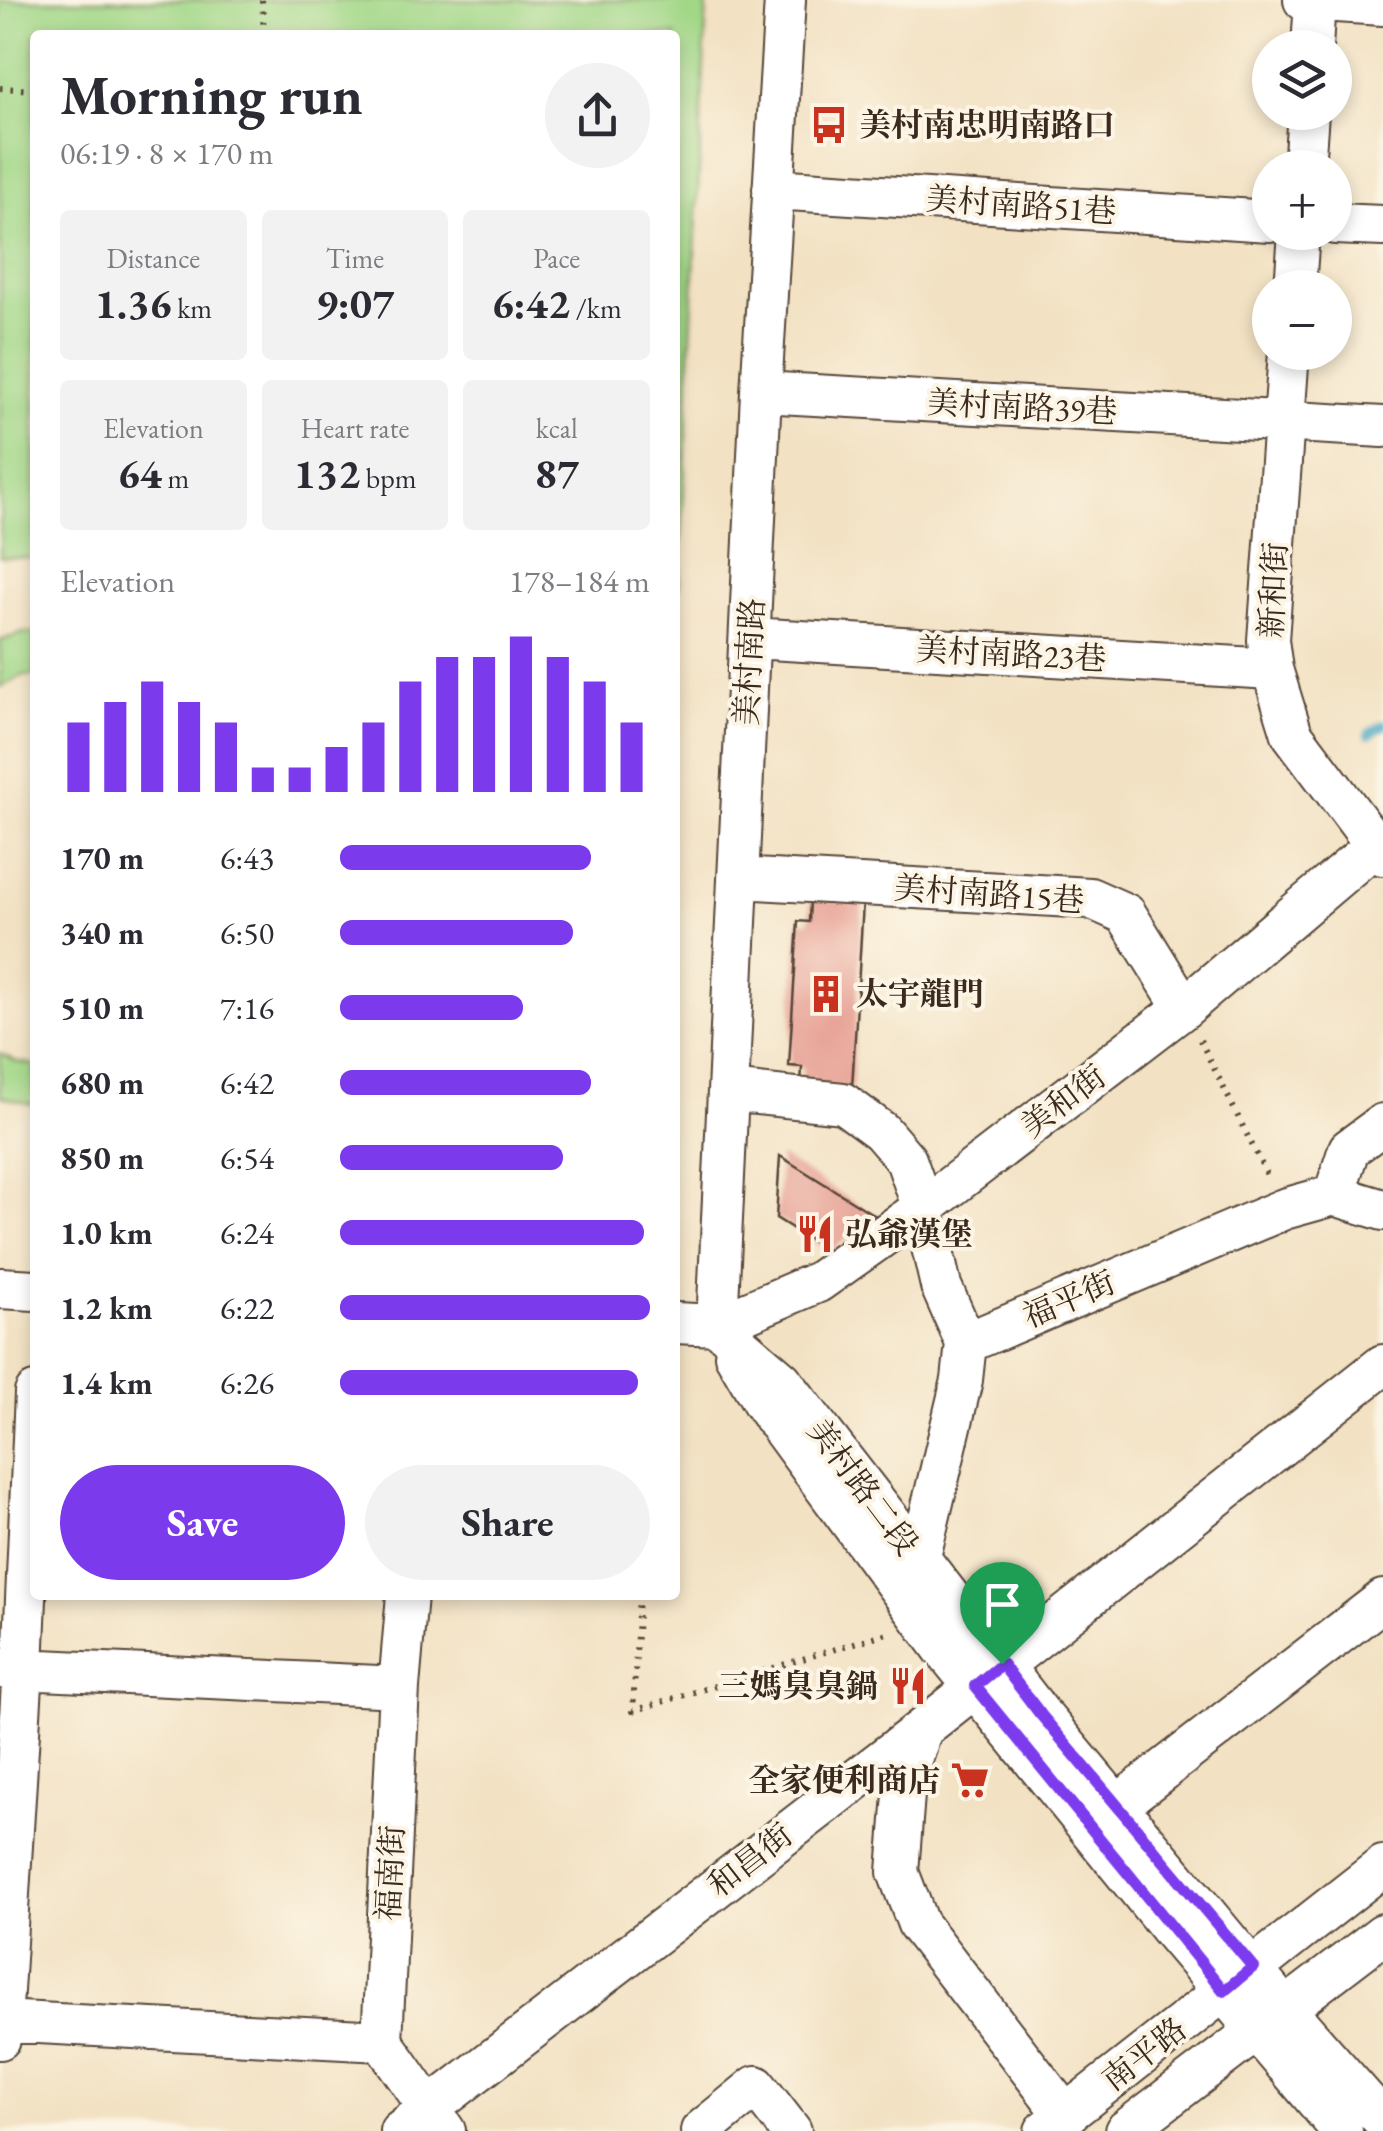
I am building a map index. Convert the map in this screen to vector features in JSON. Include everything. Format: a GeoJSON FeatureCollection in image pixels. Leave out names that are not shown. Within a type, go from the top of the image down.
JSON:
{"type":"FeatureCollection","features":[{"type":"Feature","properties":{"kind":"street","name":"美村南路"},"geometry":{"type":"LineString","coordinates":[[718,1325],[761,392],[784,0]]}},
{"type":"Feature","properties":{"kind":"street"},"geometry":{"type":"LineString","coordinates":[[1304,0],[1383,5]]}},
{"type":"Feature","properties":{"kind":"street"},"geometry":{"type":"LineString","coordinates":[[1313,30],[1315,0]]}},
{"type":"Feature","properties":{"kind":"street","name":"美村南路51巷"},"geometry":{"type":"LineString","coordinates":[[773,190],[1252,220]]}},
{"type":"Feature","properties":{"kind":"street"},"geometry":{"type":"LineString","coordinates":[[1352,225],[1383,226]]}},
{"type":"Feature","properties":{"kind":"street","name":"新和街"},"geometry":{"type":"LineString","coordinates":[[1287,370],[1268,640],[1272,669],[1292,734],[1380,846]]}},
{"type":"Feature","properties":{"kind":"street","name":"美村南路39巷"},"geometry":{"type":"LineString","coordinates":[[761,392],[1383,427]]}},
{"type":"Feature","properties":{"kind":"street","name":"美村南路23巷"},"geometry":{"type":"LineString","coordinates":[[750,638],[1272,669]]}},
{"type":"Feature","properties":{"kind":"street","name":"美和街"},"geometry":{"type":"LineString","coordinates":[[718,1325],[818,1282],[922,1208],[1184,1008],[1380,846]]}},
{"type":"Feature","properties":{"kind":"street","name":"美村南路15巷"},"geometry":{"type":"LineString","coordinates":[[739,878],[1090,898],[1126,914],[1184,1008]]}},
{"type":"Feature","properties":{"kind":"street"},"geometry":{"type":"LineString","coordinates":[[729,1091],[843,1103],[881,1131],[906,1160],[941,1286],[966,1343],[962,1380],[919,1561]]}},
{"type":"Feature","properties":{"kind":"street"},"geometry":{"type":"LineString","coordinates":[[1383,1124],[1350,1149],[1334,1195],[1383,1210]]}},
{"type":"Feature","properties":{"kind":"street","name":"福平街"},"geometry":{"type":"LineString","coordinates":[[966,1343],[1284,1209],[1334,1195]]}},
{"type":"Feature","properties":{"kind":"street"},"geometry":{"type":"LineString","coordinates":[[0,1288],[30,1290]]}},
{"type":"Feature","properties":{"kind":"street"},"geometry":{"type":"LineString","coordinates":[[680,1323],[718,1325]]}},
{"type":"Feature","properties":{"kind":"street","name":"美村路二段"},"geometry":{"type":"LineString","coordinates":[[718,1325],[782,1382],[919,1561],[988,1675],[1272,2020],[1342,2131]]}},
{"type":"Feature","properties":{"kind":"street","name":"美村路二段"},"geometry":{"type":"LineString","coordinates":[[718,1325],[763,1404],[945,1651],[988,1675]]}},
{"type":"Feature","properties":{"kind":"street","name":"和昌街"},"geometry":{"type":"LineString","coordinates":[[424,2124],[1383,1366]]}},
{"type":"Feature","properties":{"kind":"street"},"geometry":{"type":"LineString","coordinates":[[0,2039],[12,1668],[30,1453]]}},
{"type":"Feature","properties":{"kind":"street"},"geometry":{"type":"LineString","coordinates":[[1103,1817],[1383,1600]]}},
{"type":"Feature","properties":{"kind":"street","name":"福南街"},"geometry":{"type":"LineString","coordinates":[[382,2041],[400,1604]]}},
{"type":"Feature","properties":{"kind":"street"},"geometry":{"type":"LineString","coordinates":[[12,1668],[399,1687]]}},
{"type":"Feature","properties":{"kind":"street"},"geometry":{"type":"LineString","coordinates":[[922,1728],[905,1781],[898,1872],[918,1924],[1055,2123]]}},
{"type":"Feature","properties":{"kind":"street","name":"南平路"},"geometry":{"type":"LineString","coordinates":[[1055,2123],[1383,1866]]}},
{"type":"Feature","properties":{"kind":"street","name":"南平路"},"geometry":{"type":"LineString","coordinates":[[1126,2131],[1383,1934]]}},
{"type":"Feature","properties":{"kind":"street","name":"美村路二段"},"geometry":{"type":"LineString","coordinates":[[1272,2020],[1383,2120]]}},
{"type":"Feature","properties":{"kind":"street"},"geometry":{"type":"LineString","coordinates":[[0,2021],[382,2041],[424,2124]]}},
{"type":"Feature","properties":{"kind":"street"},"geometry":{"type":"LineString","coordinates":[[701,2131],[756,2086],[791,2131]]}},
{"type":"Feature","properties":{"kind":"path"},"geometry":{"type":"LineString","coordinates":[[262,0],[264,30]]}},
{"type":"Feature","properties":{"kind":"path"},"geometry":{"type":"LineString","coordinates":[[0,88],[30,90]]}},
{"type":"Feature","properties":{"kind":"path"},"geometry":{"type":"LineString","coordinates":[[1184,1008],[1284,1209]]}},
{"type":"Feature","properties":{"kind":"path"},"geometry":{"type":"LineString","coordinates":[[639,1600],[633,1710],[926,1621]]}},
{"type":"Feature","properties":{"kind":"green space"},"geometry":{"type":"Polygon","coordinates":[[[0,0],[707,0],[680,567],[680,30],[30,30],[30,558],[0,557],[0,0]]]}},
{"type":"Feature","properties":{"kind":"green space"},"geometry":{"type":"Polygon","coordinates":[[[30,633],[30,676],[0,687],[0,641],[30,633]]]}},
{"type":"Feature","properties":{"kind":"green space"},"geometry":{"type":"Polygon","coordinates":[[[0,1053],[30,1064],[30,1104],[0,1096],[0,1053]]]}},
{"type":"Feature","properties":{"kind":"building","name":"太宇龍門"},"geometry":{"type":"Polygon","coordinates":[[[810,899],[863,903],[852,1088],[801,1085],[802,1067],[789,1066],[798,921],[809,922],[810,899]]]}},
{"type":"Feature","properties":{"kind":"building"},"geometry":{"type":"Polygon","coordinates":[[[780,1156],[876,1216],[830,1252],[776,1218],[780,1156]]]}},
{"type":"Feature","properties":{"kind":"waterway"},"geometry":{"type":"LineString","coordinates":[[1369,734],[1383,725]]}},
{"type":"Feature","properties":{"kind":"place","name":"美村南忠明南路口"},"geometry":{"type":"Point","coordinates":[829,125]}},
{"type":"Feature","properties":{"kind":"place","name":"太宇龍門"},"geometry":{"type":"Point","coordinates":[826,994]}},
{"type":"Feature","properties":{"kind":"place","name":"弘爺漢堡"},"geometry":{"type":"Point","coordinates":[815,1234]}},
{"type":"Feature","properties":{"kind":"place","name":"三媽臭臭鍋"},"geometry":{"type":"Point","coordinates":[908,1686]}},
{"type":"Feature","properties":{"kind":"place","name":"全家便利商店"},"geometry":{"type":"Point","coordinates":[970,1780]}},
{"type":"Feature","properties":{"kind":"route"},"geometry":{"type":"LineString","coordinates":[[1002,1664],[1253,1967],[1224,1991],[975,1686],[1002,1664]]}}]}
